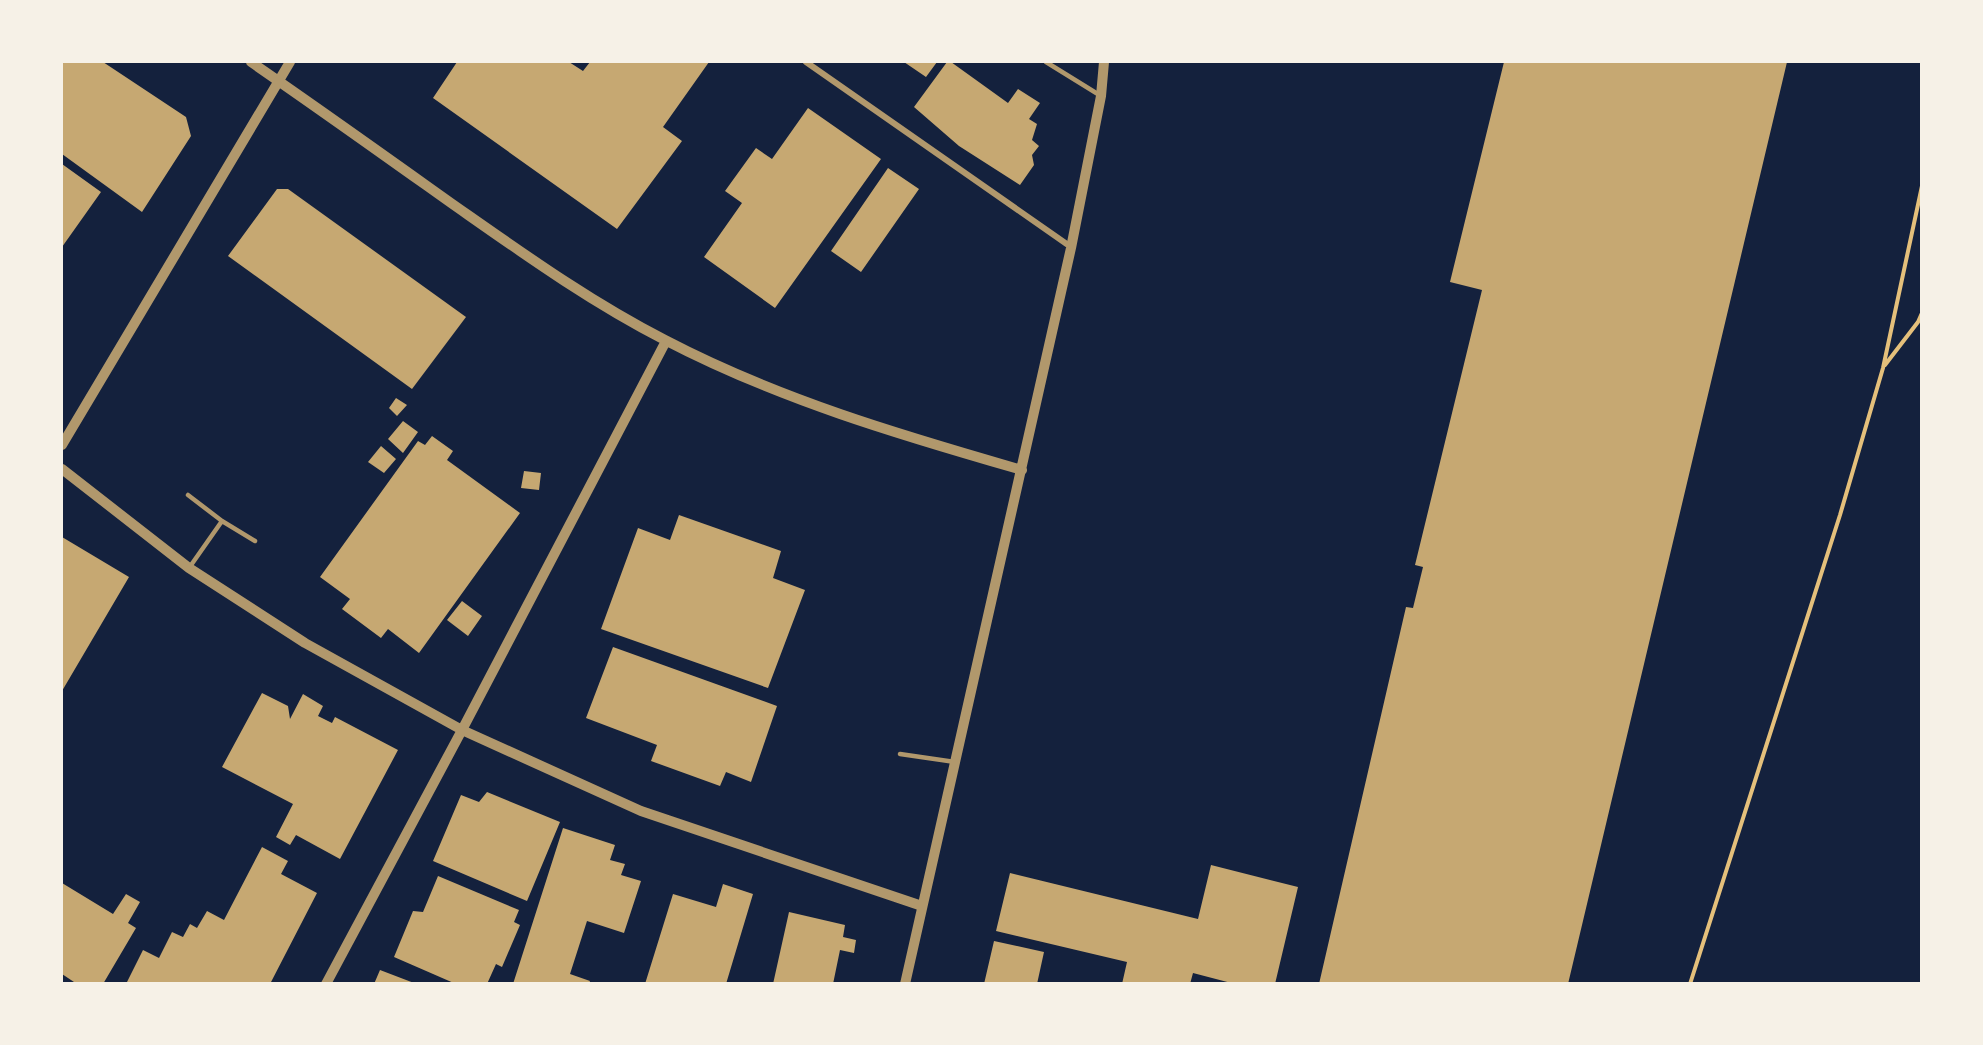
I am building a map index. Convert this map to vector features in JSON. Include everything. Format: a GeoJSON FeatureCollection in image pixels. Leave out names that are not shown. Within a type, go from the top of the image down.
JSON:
{"type":"FeatureCollection","features":[{"type":"Feature","properties":{"kind":"street"},"geometry":{"type":"LineString","coordinates":[[251,62],[549,272],[666,341],[739,375],[821,408],[905,437],[1022,470]]}},
{"type":"Feature","properties":{"kind":"street"},"geometry":{"type":"LineString","coordinates":[[62,445],[290,62]]}},
{"type":"Feature","properties":{"kind":"street"},"geometry":{"type":"LineString","coordinates":[[806,62],[1071,248]]}},
{"type":"Feature","properties":{"kind":"street"},"geometry":{"type":"LineString","coordinates":[[905,984],[1071,248],[1101,96],[1104,62]]}},
{"type":"Feature","properties":{"kind":"street"},"geometry":{"type":"LineString","coordinates":[[326,984],[666,341]]}},
{"type":"Feature","properties":{"kind":"street"},"geometry":{"type":"LineString","coordinates":[[62,469],[189,568],[304,643],[462,730],[640,811],[922,906]]}},
{"type":"Feature","properties":{"kind":"lane"},"geometry":{"type":"LineString","coordinates":[[1046,62],[1101,96]]}},
{"type":"Feature","properties":{"kind":"lane"},"geometry":{"type":"LineString","coordinates":[[188,495],[222,521],[255,541]]}},
{"type":"Feature","properties":{"kind":"lane"},"geometry":{"type":"LineString","coordinates":[[189,568],[222,521]]}},
{"type":"Feature","properties":{"kind":"lane"},"geometry":{"type":"LineString","coordinates":[[900,754],[955,762]]}},
{"type":"Feature","properties":{"kind":"path"},"geometry":{"type":"LineString","coordinates":[[1690,984],[1840,515],[1883,368],[1922,186]]}},
{"type":"Feature","properties":{"kind":"path"},"geometry":{"type":"LineString","coordinates":[[1883,368],[1918,322],[1922,313]]}},
{"type":"Feature","properties":{"kind":"building"},"geometry":{"type":"Polygon","coordinates":[[[62,62],[103,62],[186,117],[191,136],[142,212],[62,154],[62,62]]]}},
{"type":"Feature","properties":{"kind":"building"},"geometry":{"type":"Polygon","coordinates":[[[457,62],[569,62],[583,71],[590,62],[709,62],[663,127],[682,141],[617,229],[433,98],[457,62]]]}},
{"type":"Feature","properties":{"kind":"building"},"geometry":{"type":"Polygon","coordinates":[[[904,62],[937,62],[926,77],[904,62]]]}},
{"type":"Feature","properties":{"kind":"building"},"geometry":{"type":"Polygon","coordinates":[[[947,62],[951,62],[1008,103],[1018,89],[1040,103],[1029,119],[1037,124],[1032,140],[1039,146],[1032,155],[1034,165],[1020,185],[959,146],[914,107],[947,62]]]}},
{"type":"Feature","properties":{"kind":"building"},"geometry":{"type":"Polygon","coordinates":[[[1504,62],[1787,62],[1568,984],[1319,984],[1406,607],[1413,608],[1423,567],[1415,565],[1482,290],[1450,282],[1504,62]]]}},
{"type":"Feature","properties":{"kind":"building"},"geometry":{"type":"Polygon","coordinates":[[[808,108],[881,159],[775,308],[704,257],[742,203],[725,191],[756,148],[772,159],[808,108]]]}},
{"type":"Feature","properties":{"kind":"building"},"geometry":{"type":"Polygon","coordinates":[[[62,164],[101,192],[62,247],[62,164]]]}},
{"type":"Feature","properties":{"kind":"building"},"geometry":{"type":"Polygon","coordinates":[[[888,168],[919,189],[861,272],[831,251],[888,168]]]}},
{"type":"Feature","properties":{"kind":"building"},"geometry":{"type":"Polygon","coordinates":[[[277,189],[288,189],[466,317],[412,389],[228,256],[277,189]]]}},
{"type":"Feature","properties":{"kind":"building"},"geometry":{"type":"Polygon","coordinates":[[[396,398],[407,405],[397,416],[389,408],[396,398]]]}},
{"type":"Feature","properties":{"kind":"building"},"geometry":{"type":"Polygon","coordinates":[[[403,421],[418,432],[403,453],[388,439],[403,421]]]}},
{"type":"Feature","properties":{"kind":"building"},"geometry":{"type":"Polygon","coordinates":[[[432,436],[453,451],[447,460],[520,513],[419,653],[388,629],[381,638],[342,609],[350,599],[320,577],[418,441],[425,445],[432,436]]]}},
{"type":"Feature","properties":{"kind":"building"},"geometry":{"type":"Polygon","coordinates":[[[381,446],[396,459],[384,473],[368,462],[381,446]]]}},
{"type":"Feature","properties":{"kind":"building"},"geometry":{"type":"Polygon","coordinates":[[[524,471],[541,473],[539,490],[521,488],[524,471]]]}},
{"type":"Feature","properties":{"kind":"building"},"geometry":{"type":"Polygon","coordinates":[[[679,515],[781,551],[773,578],[805,590],[768,688],[601,629],[638,528],[670,540],[679,515]]]}},
{"type":"Feature","properties":{"kind":"building"},"geometry":{"type":"Polygon","coordinates":[[[62,537],[129,577],[62,691],[62,537]]]}},
{"type":"Feature","properties":{"kind":"building"},"geometry":{"type":"Polygon","coordinates":[[[462,601],[482,616],[468,636],[447,620],[462,601]]]}},
{"type":"Feature","properties":{"kind":"building"},"geometry":{"type":"Polygon","coordinates":[[[613,647],[777,706],[751,782],[726,772],[720,786],[651,761],[657,745],[586,718],[613,647]]]}},
{"type":"Feature","properties":{"kind":"building"},"geometry":{"type":"Polygon","coordinates":[[[262,693],[288,706],[290,719],[303,694],[323,706],[318,716],[332,723],[335,717],[398,750],[340,859],[296,835],[290,845],[276,837],[293,804],[222,767],[262,693]]]}},
{"type":"Feature","properties":{"kind":"building"},"geometry":{"type":"Polygon","coordinates":[[[487,792],[560,822],[527,901],[433,861],[461,795],[479,802],[487,792]]]}},
{"type":"Feature","properties":{"kind":"building"},"geometry":{"type":"Polygon","coordinates":[[[563,828],[615,845],[610,860],[625,864],[621,875],[641,881],[624,933],[587,921],[570,974],[590,981],[589,984],[513,984],[563,828]]]}},
{"type":"Feature","properties":{"kind":"building"},"geometry":{"type":"Polygon","coordinates":[[[262,847],[288,861],[281,874],[317,893],[270,984],[126,984],[143,950],[159,958],[172,932],[183,937],[190,924],[197,928],[207,911],[224,920],[262,847]]]}},
{"type":"Feature","properties":{"kind":"building"},"geometry":{"type":"Polygon","coordinates":[[[1211,865],[1298,887],[1275,984],[1235,984],[1193,973],[1190,984],[1122,984],[1127,962],[996,931],[1010,873],[1198,919],[1211,865]]]}},
{"type":"Feature","properties":{"kind":"building"},"geometry":{"type":"Polygon","coordinates":[[[438,876],[519,910],[514,922],[520,925],[502,967],[496,964],[487,984],[456,984],[394,957],[413,911],[423,912],[438,876]]]}},
{"type":"Feature","properties":{"kind":"building"},"geometry":{"type":"Polygon","coordinates":[[[62,883],[113,914],[126,894],[140,902],[128,923],[136,928],[103,984],[77,984],[62,974],[62,883]]]}},
{"type":"Feature","properties":{"kind":"building"},"geometry":{"type":"Polygon","coordinates":[[[723,884],[753,894],[726,984],[645,984],[673,894],[716,907],[723,884]]]}},
{"type":"Feature","properties":{"kind":"building"},"geometry":{"type":"Polygon","coordinates":[[[789,912],[845,925],[843,937],[856,940],[854,953],[840,950],[833,984],[773,984],[789,912]]]}},
{"type":"Feature","properties":{"kind":"building"},"geometry":{"type":"Polygon","coordinates":[[[994,941],[1044,952],[1037,984],[984,984],[994,941]]]}},
{"type":"Feature","properties":{"kind":"building"},"geometry":{"type":"Polygon","coordinates":[[[380,970],[414,983],[414,984],[374,984],[380,970]]]}}]}
